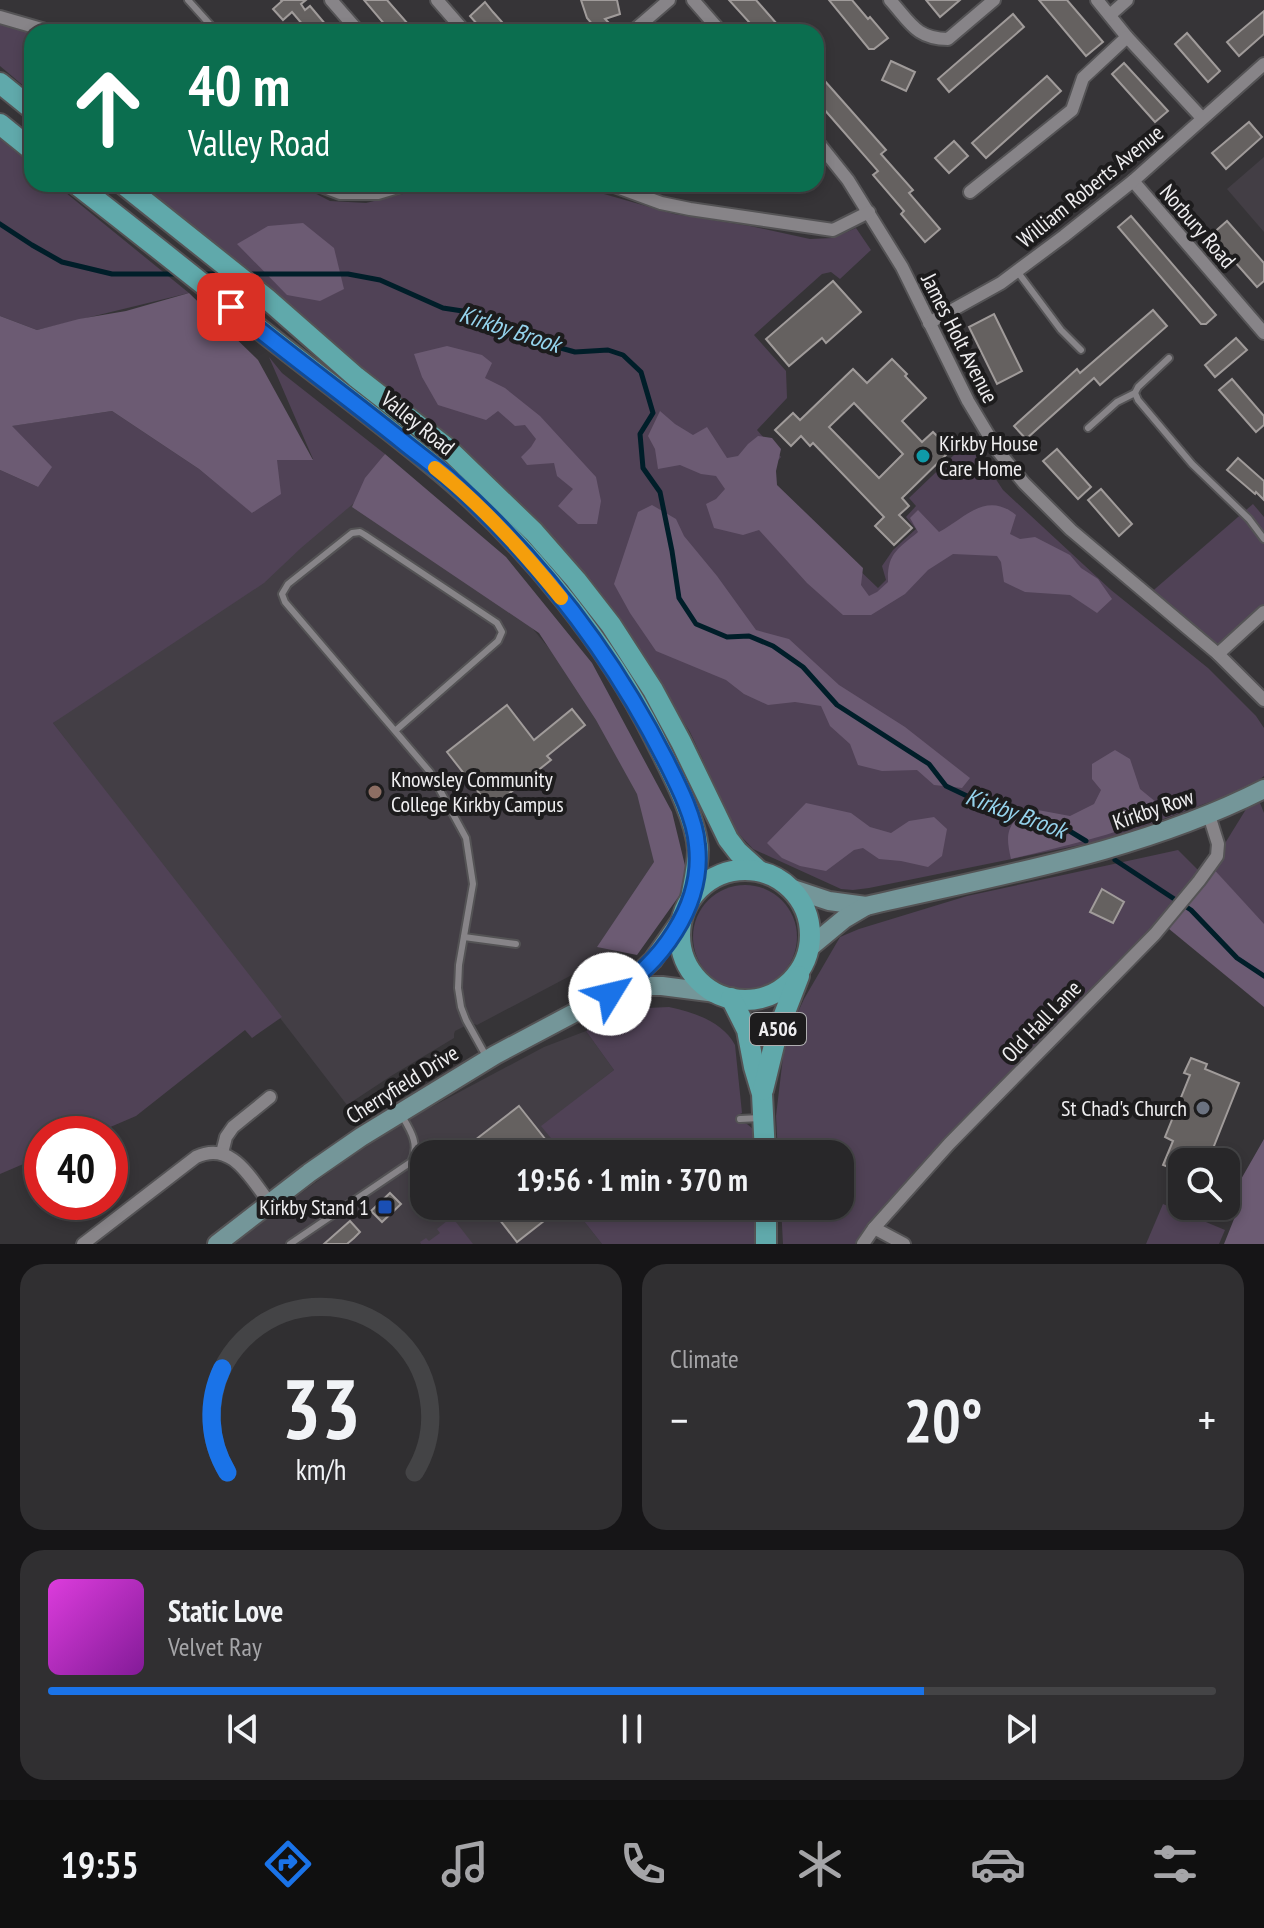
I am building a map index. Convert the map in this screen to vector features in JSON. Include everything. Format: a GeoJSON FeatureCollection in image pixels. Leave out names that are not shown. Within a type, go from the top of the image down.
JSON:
{"type":"FeatureCollection","features":[{"type":"Feature","properties":{"kind":"main road"},"geometry":{"type":"LineString","coordinates":[[0,83],[24,102]]}},
{"type":"Feature","properties":{"kind":"main road"},"geometry":{"type":"LineString","coordinates":[[0,124],[24,144]]}},
{"type":"Feature","properties":{"kind":"main road","name":"Valley Road"},"geometry":{"type":"LineString","coordinates":[[86,192],[453,482],[521,549],[605,654],[641,712],[686,806],[698,847],[698,864],[687,908]]}},
{"type":"Feature","properties":{"kind":"main road","name":"Valley Road"},"geometry":{"type":"LineString","coordinates":[[133,192],[266,298],[356,377],[447,448],[534,532],[611,625],[653,690],[728,839],[759,871]]}},
{"type":"Feature","properties":{"kind":"main road"},"geometry":{"type":"LineString","coordinates":[[687,908],[705,884],[721,874],[740,870],[759,871],[776,877],[790,888]]}},
{"type":"Feature","properties":{"kind":"main road","name":"A506"},"geometry":{"type":"LineString","coordinates":[[762,1094],[777,1033],[806,957],[810,926],[803,905],[790,888]]}},
{"type":"Feature","properties":{"kind":"main road","name":"A506"},"geometry":{"type":"LineString","coordinates":[[687,908],[680,939],[685,961],[698,980],[723,996],[747,1030],[762,1094],[765,1140]]}},
{"type":"Feature","properties":{"kind":"main road","name":"A506"},"geometry":{"type":"LineString","coordinates":[[723,996],[747,1000],[772,994],[792,980],[806,957]]}},
{"type":"Feature","properties":{"kind":"main road"},"geometry":{"type":"LineString","coordinates":[[766,1220],[766,1244]]}},
{"type":"Feature","properties":{"kind":"street"},"geometry":{"type":"LineString","coordinates":[[331,0],[352,24]]}},
{"type":"Feature","properties":{"kind":"street"},"geometry":{"type":"LineString","coordinates":[[437,0],[458,24]]}},
{"type":"Feature","properties":{"kind":"street"},"geometry":{"type":"LineString","coordinates":[[641,24],[669,0]]}},
{"type":"Feature","properties":{"kind":"street"},"geometry":{"type":"LineString","coordinates":[[693,0],[714,24]]}},
{"type":"Feature","properties":{"kind":"street"},"geometry":{"type":"LineString","coordinates":[[890,0],[919,32],[932,39],[948,39],[994,0]]}},
{"type":"Feature","properties":{"kind":"street"},"geometry":{"type":"LineString","coordinates":[[1097,0],[1202,118]]}},
{"type":"Feature","properties":{"kind":"street"},"geometry":{"type":"LineString","coordinates":[[1110,15],[1127,0]]}},
{"type":"Feature","properties":{"kind":"street"},"geometry":{"type":"LineString","coordinates":[[0,17],[24,24]]}},
{"type":"Feature","properties":{"kind":"street"},"geometry":{"type":"LineString","coordinates":[[970,192],[1072,110],[1083,78],[1127,37]]}},
{"type":"Feature","properties":{"kind":"street","name":"William Roberts Avenue"},"geometry":{"type":"LineString","coordinates":[[929,323],[1001,283],[1064,236],[1133,181],[1264,64]]}},
{"type":"Feature","properties":{"kind":"street","name":"James Holt Avenue"},"geometry":{"type":"LineString","coordinates":[[824,149],[869,212],[902,267],[968,401],[998,451],[1024,483],[1071,530],[1218,654],[1264,700]]}},
{"type":"Feature","properties":{"kind":"street","name":"Norbury Road"},"geometry":{"type":"LineString","coordinates":[[1133,181],[1264,333]]}},
{"type":"Feature","properties":{"kind":"street"},"geometry":{"type":"LineString","coordinates":[[337,192],[381,192]]}},
{"type":"Feature","properties":{"kind":"street"},"geometry":{"type":"LineString","coordinates":[[631,192],[690,209],[833,230],[869,212]]}},
{"type":"Feature","properties":{"kind":"street"},"geometry":{"type":"LineString","coordinates":[[1218,654],[1264,612]]}},
{"type":"Feature","properties":{"kind":"street","name":"Kirkby Row"},"geometry":{"type":"LineString","coordinates":[[806,957],[844,919],[866,906],[1094,853],[1166,832],[1264,789]]}},
{"type":"Feature","properties":{"kind":"street","name":"Old Hall Lane"},"geometry":{"type":"LineString","coordinates":[[863,1244],[949,1144],[1155,934],[1199,881],[1217,856],[1218,844],[1209,815]]}},
{"type":"Feature","properties":{"kind":"street","name":"Kirkby Row"},"geometry":{"type":"LineString","coordinates":[[790,888],[829,901],[866,906]]}},
{"type":"Feature","properties":{"kind":"street","name":"Cherryfield Drive"},"geometry":{"type":"LineString","coordinates":[[217,1244],[269,1202],[361,1137],[488,1060],[625,986],[653,960],[687,908]]}},
{"type":"Feature","properties":{"kind":"street","name":"Cherryfield Drive"},"geometry":{"type":"LineString","coordinates":[[625,986],[643,984],[692,988],[723,996]]}},
{"type":"Feature","properties":{"kind":"street"},"geometry":{"type":"LineString","coordinates":[[222,1153],[226,1137],[233,1127],[270,1097]]}},
{"type":"Feature","properties":{"kind":"street"},"geometry":{"type":"LineString","coordinates":[[83,1244],[196,1157],[209,1152],[233,1158],[269,1202]]}},
{"type":"Feature","properties":{"kind":"street"},"geometry":{"type":"LineString","coordinates":[[874,1228],[904,1244]]}},
{"type":"Feature","properties":{"kind":"lane"},"geometry":{"type":"LineString","coordinates":[[188,0],[210,24]]}},
{"type":"Feature","properties":{"kind":"lane"},"geometry":{"type":"LineString","coordinates":[[1017,271],[1061,330],[1081,350]]}},
{"type":"Feature","properties":{"kind":"lane"},"geometry":{"type":"LineString","coordinates":[[1088,428],[1117,402],[1135,393],[1169,358]]}},
{"type":"Feature","properties":{"kind":"lane"},"geometry":{"type":"LineString","coordinates":[[1135,393],[1192,464],[1249,519],[1264,539]]}},
{"type":"Feature","properties":{"kind":"lane"},"geometry":{"type":"LineString","coordinates":[[395,731],[498,641],[502,632],[497,623],[384,547],[360,532],[352,533],[288,584],[282,594],[285,602],[395,731],[430,772],[466,838],[473,884],[458,988],[461,1007],[488,1060]]}},
{"type":"Feature","properties":{"kind":"lane"},"geometry":{"type":"LineString","coordinates":[[464,937],[516,944]]}},
{"type":"Feature","properties":{"kind":"lane"},"geometry":{"type":"LineString","coordinates":[[290,1244],[411,1162],[415,1142],[400,1113]]}},
{"type":"Feature","properties":{"kind":"lane"},"geometry":{"type":"LineString","coordinates":[[740,1119],[764,1117]]}},
{"type":"Feature","properties":{"kind":"shaded area"},"geometry":{"type":"Polygon","coordinates":[[[0,24],[24,31],[24,86],[0,66],[0,24]]]}},
{"type":"Feature","properties":{"kind":"shaded area"},"geometry":{"type":"Polygon","coordinates":[[[0,139],[24,158],[24,192],[65,192],[189,293],[37,330],[0,316],[0,139]]]}},
{"type":"Feature","properties":{"kind":"shaded area"},"geometry":{"type":"Polygon","coordinates":[[[1264,157],[1264,232],[1227,189],[1264,157]]]}},
{"type":"Feature","properties":{"kind":"shaded area"},"geometry":{"type":"Polygon","coordinates":[[[150,192],[313,192],[330,201],[366,203],[411,192],[597,192],[674,214],[810,239],[833,238],[856,228],[871,250],[840,279],[831,272],[822,274],[754,335],[786,371],[787,398],[757,430],[781,457],[763,478],[878,588],[886,580],[882,566],[893,550],[916,529],[906,517],[916,506],[909,498],[955,454],[980,455],[1003,490],[1111,590],[1208,668],[1256,716],[1264,728],[1264,776],[1250,787],[1110,839],[869,888],[841,889],[753,849],[736,831],[690,732],[595,587],[546,534],[448,440],[150,192]]]}},
{"type":"Feature","properties":{"kind":"shaded area"},"geometry":{"type":"Polygon","coordinates":[[[303,223],[334,248],[344,289],[320,301],[287,295],[237,244],[268,226],[303,223]]]}},
{"type":"Feature","properties":{"kind":"shaded area"},"geometry":{"type":"Polygon","coordinates":[[[189,293],[258,360],[313,460],[277,460],[281,494],[252,513],[199,469],[112,411],[12,426],[52,467],[38,487],[0,470],[0,316],[37,330],[126,311],[189,293]]]}},
{"type":"Feature","properties":{"kind":"shaded area"},"geometry":{"type":"Polygon","coordinates":[[[447,346],[482,355],[492,363],[485,378],[505,388],[540,416],[596,477],[601,501],[597,524],[578,524],[558,506],[573,489],[557,476],[554,463],[527,465],[521,457],[536,439],[525,425],[515,426],[498,411],[486,420],[438,405],[422,377],[414,354],[447,346]]]}},
{"type":"Feature","properties":{"kind":"shaded area"},"geometry":{"type":"Polygon","coordinates":[[[269,357],[282,373],[385,454],[354,503],[264,583],[53,723],[282,1017],[252,1038],[245,1030],[128,1119],[128,1116],[24,1116],[24,1164],[0,1174],[0,470],[38,487],[11,426],[112,411],[199,469],[253,513],[276,460],[313,459],[269,357]]]}},
{"type":"Feature","properties":{"kind":"shaded area"},"geometry":{"type":"Polygon","coordinates":[[[660,411],[693,435],[707,427],[727,458],[738,456],[758,436],[772,438],[781,449],[776,471],[777,485],[863,568],[861,585],[869,596],[888,582],[892,558],[918,532],[910,518],[918,510],[939,532],[976,509],[995,505],[1016,515],[1010,534],[1020,539],[1035,537],[1070,555],[1081,568],[1098,579],[1112,599],[1097,613],[1070,595],[1025,592],[1004,582],[997,556],[953,554],[928,570],[905,594],[871,615],[843,615],[807,583],[759,530],[743,535],[714,528],[706,504],[725,489],[716,476],[701,474],[680,465],[658,469],[655,449],[648,436],[660,411]]]}},
{"type":"Feature","properties":{"kind":"shaded area"},"geometry":{"type":"Polygon","coordinates":[[[385,454],[506,557],[592,663],[672,812],[689,882],[637,955],[597,947],[654,862],[637,794],[596,720],[539,633],[352,507],[365,478],[385,454]]]}},
{"type":"Feature","properties":{"kind":"shaded area","name":"Knowsley Community College Kirkby Campus"},"geometry":{"type":"Polygon","coordinates":[[[341,491],[507,598],[569,672],[607,728],[666,853],[623,948],[477,1025],[471,1023],[455,1031],[454,1038],[347,1105],[53,723],[341,491]]]}},
{"type":"Feature","properties":{"kind":"shaded area"},"geometry":{"type":"Polygon","coordinates":[[[1253,504],[1264,517],[1264,612],[1218,654],[1148,595],[1253,504]]]}},
{"type":"Feature","properties":{"kind":"shaded area"},"geometry":{"type":"Polygon","coordinates":[[[652,505],[676,519],[684,536],[756,630],[789,639],[839,685],[905,727],[970,778],[962,788],[934,785],[917,770],[882,771],[858,765],[850,744],[830,726],[821,706],[795,702],[768,705],[744,694],[726,680],[656,651],[614,584],[638,512],[652,505]]]}},
{"type":"Feature","properties":{"kind":"shaded area"},"geometry":{"type":"Polygon","coordinates":[[[1115,750],[1130,759],[1140,789],[1162,807],[1159,816],[1104,835],[1011,859],[1009,830],[1020,814],[1027,808],[1070,816],[1094,804],[1101,790],[1092,779],[1092,764],[1115,750]]]}},
{"type":"Feature","properties":{"kind":"shaded area"},"geometry":{"type":"Polygon","coordinates":[[[1256,793],[1264,813],[1264,926],[1211,866],[1256,793]]]}},
{"type":"Feature","properties":{"kind":"shaded area"},"geometry":{"type":"Polygon","coordinates":[[[806,803],[851,813],[870,827],[891,833],[909,821],[934,817],[947,829],[942,856],[928,867],[879,859],[863,848],[854,850],[826,871],[800,866],[782,858],[767,843],[806,803]]]}},
{"type":"Feature","properties":{"kind":"shaded area"},"geometry":{"type":"Polygon","coordinates":[[[1178,850],[1199,871],[1151,930],[858,1244],[783,1244],[782,1220],[854,1220],[854,1140],[777,1140],[776,1116],[785,1040],[804,999],[840,937],[967,896],[1178,850]]]}},
{"type":"Feature","properties":{"kind":"shaded area"},"geometry":{"type":"Polygon","coordinates":[[[1211,866],[1264,924],[1264,1007],[1163,924],[1211,866]]]}},
{"type":"Feature","properties":{"kind":"shaded area"},"geometry":{"type":"Polygon","coordinates":[[[745,885],[765,889],[782,900],[793,917],[797,937],[793,957],[782,974],[765,985],[745,989],[725,985],[708,974],[697,957],[693,937],[697,917],[708,900],[725,889],[745,885]]]}},
{"type":"Feature","properties":{"kind":"shaded area"},"geometry":{"type":"Polygon","coordinates":[[[669,1007],[688,1012],[707,1019],[730,1037],[735,1045],[742,1113],[740,1122],[753,1129],[753,1140],[552,1140],[541,1126],[614,1070],[586,1031],[624,1011],[669,1007]]]}},
{"type":"Feature","properties":{"kind":"shaded area"},"geometry":{"type":"Polygon","coordinates":[[[586,1031],[614,1070],[542,1126],[553,1140],[410,1140],[410,1220],[583,1220],[602,1244],[232,1244],[353,1155],[422,1112],[544,1047],[586,1031]]]}},
{"type":"Feature","properties":{"kind":"shaded area"},"geometry":{"type":"Polygon","coordinates":[[[1264,1139],[1264,1244],[1224,1244],[1234,1220],[1240,1220],[1240,1181],[1264,1139]]]}},
{"type":"Feature","properties":{"kind":"shaded area"},"geometry":{"type":"Polygon","coordinates":[[[1163,1204],[1168,1206],[1168,1220],[1201,1220],[1225,1230],[1219,1244],[1146,1244],[1163,1204]]]}},
{"type":"Feature","properties":{"kind":"shaded area"},"geometry":{"type":"Polygon","coordinates":[[[448,1220],[454,1220],[473,1244],[421,1244],[426,1238],[429,1241],[440,1233],[437,1229],[448,1220]]]}},
{"type":"Feature","properties":{"kind":"shaded area"},"geometry":{"type":"Polygon","coordinates":[[[583,1220],[755,1220],[756,1244],[602,1244],[583,1220]]]}},
{"type":"Feature","properties":{"kind":"building"},"geometry":{"type":"Polygon","coordinates":[[[306,0],[301,4],[305,10],[310,6],[325,24],[302,24],[292,12],[283,20],[273,9],[282,1],[306,0]]]}},
{"type":"Feature","properties":{"kind":"building"},"geometry":{"type":"Polygon","coordinates":[[[364,0],[387,0],[408,24],[384,24],[364,0]]]}},
{"type":"Feature","properties":{"kind":"building"},"geometry":{"type":"Polygon","coordinates":[[[581,0],[617,0],[620,14],[605,19],[610,24],[592,24],[581,0]]]}},
{"type":"Feature","properties":{"kind":"building"},"geometry":{"type":"Polygon","coordinates":[[[729,0],[756,0],[777,24],[751,24],[729,0]]]}},
{"type":"Feature","properties":{"kind":"building"},"geometry":{"type":"Polygon","coordinates":[[[829,0],[852,0],[888,38],[874,49],[869,49],[829,0]]]}},
{"type":"Feature","properties":{"kind":"building"},"geometry":{"type":"Polygon","coordinates":[[[926,0],[960,0],[940,17],[926,0]]]}},
{"type":"Feature","properties":{"kind":"building"},"geometry":{"type":"Polygon","coordinates":[[[1039,0],[1067,0],[1103,42],[1086,56],[1039,0]]]}},
{"type":"Feature","properties":{"kind":"building"},"geometry":{"type":"Polygon","coordinates":[[[485,2],[504,24],[477,24],[470,16],[485,2]]]}},
{"type":"Feature","properties":{"kind":"building"},"geometry":{"type":"Polygon","coordinates":[[[1264,11],[1264,34],[1239,56],[1227,42],[1264,11]]]}},
{"type":"Feature","properties":{"kind":"building"},"geometry":{"type":"Polygon","coordinates":[[[1013,14],[1024,27],[949,92],[938,79],[1013,14]]]}},
{"type":"Feature","properties":{"kind":"building"},"geometry":{"type":"Polygon","coordinates":[[[1187,33],[1220,71],[1208,82],[1175,44],[1187,33]]]}},
{"type":"Feature","properties":{"kind":"building"},"geometry":{"type":"Polygon","coordinates":[[[891,61],[915,72],[906,91],[882,80],[891,61]]]}},
{"type":"Feature","properties":{"kind":"building"},"geometry":{"type":"Polygon","coordinates":[[[1124,63],[1168,111],[1155,122],[1112,74],[1124,63]]]}},
{"type":"Feature","properties":{"kind":"building"},"geometry":{"type":"Polygon","coordinates":[[[1047,76],[1061,91],[986,158],[972,143],[1047,76]]]}},
{"type":"Feature","properties":{"kind":"building"},"geometry":{"type":"Polygon","coordinates":[[[824,80],[886,150],[881,154],[913,190],[909,193],[940,229],[925,242],[901,214],[904,211],[873,175],[878,171],[824,109],[824,80]]]}},
{"type":"Feature","properties":{"kind":"building"},"geometry":{"type":"Polygon","coordinates":[[[1249,122],[1262,137],[1226,169],[1212,153],[1249,122]]]}},
{"type":"Feature","properties":{"kind":"building"},"geometry":{"type":"Polygon","coordinates":[[[954,141],[968,156],[949,173],[935,158],[954,141]]]}},
{"type":"Feature","properties":{"kind":"building"},"geometry":{"type":"Polygon","coordinates":[[[1131,216],[1216,315],[1206,324],[1201,324],[1118,227],[1131,216]]]}},
{"type":"Feature","properties":{"kind":"building"},"geometry":{"type":"Polygon","coordinates":[[[1227,221],[1264,263],[1264,281],[1257,287],[1211,235],[1227,221]]]}},
{"type":"Feature","properties":{"kind":"building"},"geometry":{"type":"Polygon","coordinates":[[[833,281],[861,312],[826,343],[822,338],[789,366],[766,339],[833,281]]]}},
{"type":"Feature","properties":{"kind":"building"},"geometry":{"type":"Polygon","coordinates":[[[1153,310],[1167,326],[1100,385],[1094,378],[1026,439],[1014,426],[1077,369],[1080,373],[1153,310]]]}},
{"type":"Feature","properties":{"kind":"building"},"geometry":{"type":"Polygon","coordinates":[[[994,314],[1022,371],[997,384],[969,327],[994,314]]]}},
{"type":"Feature","properties":{"kind":"building"},"geometry":{"type":"Polygon","coordinates":[[[1236,338],[1247,350],[1215,377],[1205,365],[1236,338]]]}},
{"type":"Feature","properties":{"kind":"building","name":"Kirkby House Care Home"},"geometry":{"type":"Polygon","coordinates":[[[892,359],[926,398],[902,421],[922,442],[933,432],[951,450],[902,498],[909,506],[899,515],[912,528],[894,545],[875,526],[884,517],[813,443],[810,446],[801,436],[791,446],[775,430],[793,413],[800,420],[853,369],[867,383],[892,359]],[[854,403],[829,427],[879,478],[903,454],[854,403]]]}},
{"type":"Feature","properties":{"kind":"building"},"geometry":{"type":"Polygon","coordinates":[[[1232,379],[1264,416],[1264,425],[1256,432],[1219,390],[1232,379]]]}},
{"type":"Feature","properties":{"kind":"building"},"geometry":{"type":"Polygon","coordinates":[[[1057,449],[1091,487],[1078,499],[1043,461],[1057,449]]]}},
{"type":"Feature","properties":{"kind":"building"},"geometry":{"type":"Polygon","coordinates":[[[1238,458],[1264,481],[1264,500],[1227,470],[1238,458]]]}},
{"type":"Feature","properties":{"kind":"building"},"geometry":{"type":"Polygon","coordinates":[[[1101,489],[1132,524],[1119,536],[1088,500],[1101,489]]]}},
{"type":"Feature","properties":{"kind":"building"},"geometry":{"type":"Polygon","coordinates":[[[507,705],[534,740],[572,709],[585,725],[547,756],[551,760],[491,808],[447,752],[507,705]]]}},
{"type":"Feature","properties":{"kind":"building"},"geometry":{"type":"Polygon","coordinates":[[[1102,889],[1124,902],[1113,923],[1090,912],[1102,889]]]}},
{"type":"Feature","properties":{"kind":"building","name":"St Chad's Church"},"geometry":{"type":"Polygon","coordinates":[[[1191,1058],[1207,1064],[1205,1069],[1239,1083],[1213,1148],[1170,1148],[1173,1141],[1165,1137],[1190,1075],[1184,1073],[1191,1058]]]}},
{"type":"Feature","properties":{"kind":"building"},"geometry":{"type":"Polygon","coordinates":[[[519,1106],[546,1140],[475,1140],[519,1106]]]}},
{"type":"Feature","properties":{"kind":"building"},"geometry":{"type":"Polygon","coordinates":[[[390,1193],[401,1204],[382,1222],[371,1211],[390,1193]]]}},
{"type":"Feature","properties":{"kind":"building"},"geometry":{"type":"Polygon","coordinates":[[[500,1220],[545,1220],[517,1242],[500,1220]]]}},
{"type":"Feature","properties":{"kind":"building"},"geometry":{"type":"Polygon","coordinates":[[[350,1221],[360,1232],[354,1238],[347,1244],[324,1244],[350,1221]]]}},
{"type":"Feature","properties":{"kind":"waterway","name":"Kirkby Brook"},"geometry":{"type":"LineString","coordinates":[[0,224],[62,262],[112,274],[178,274]]}},
{"type":"Feature","properties":{"kind":"waterway","name":"Kirkby Brook"},"geometry":{"type":"LineString","coordinates":[[200,274],[226,274]]}},
{"type":"Feature","properties":{"kind":"waterway","name":"Kirkby Brook"},"geometry":{"type":"LineString","coordinates":[[248,274],[348,274],[380,280],[443,308],[482,314],[557,347],[575,352],[608,350],[623,355],[641,372],[653,413],[640,434],[643,468],[660,492],[679,598],[696,624],[727,637],[749,636],[773,646],[803,667],[837,705],[929,764],[946,786],[986,805],[1058,824],[1086,841]]}},
{"type":"Feature","properties":{"kind":"waterway"},"geometry":{"type":"LineString","coordinates":[[1115,860],[1191,910],[1237,958],[1264,976]]}},
{"type":"Feature","properties":{"kind":"slow traffic"},"geometry":{"type":"LineString","coordinates":[[435,468],[521,549],[561,598]]}},
{"type":"Feature","properties":{"kind":"place","name":"Kirkby House Care Home"},"geometry":{"type":"Point","coordinates":[923,456]}},
{"type":"Feature","properties":{"kind":"place","name":"Knowsley Community College Kirkby Campus"},"geometry":{"type":"Point","coordinates":[375,792]}},
{"type":"Feature","properties":{"kind":"place","name":"St Chad's Church"},"geometry":{"type":"Point","coordinates":[1203,1108]}},
{"type":"Feature","properties":{"kind":"place","name":"Kirkby Stand 1"},"geometry":{"type":"Point","coordinates":[385,1207]}},
{"type":"Feature","properties":{"kind":"route"},"geometry":{"type":"LineString","coordinates":[[231,307],[453,482],[521,549],[605,654],[641,712],[686,806],[698,847],[698,864],[691,898],[683,917],[662,949],[625,986],[610,994]]}}]}
